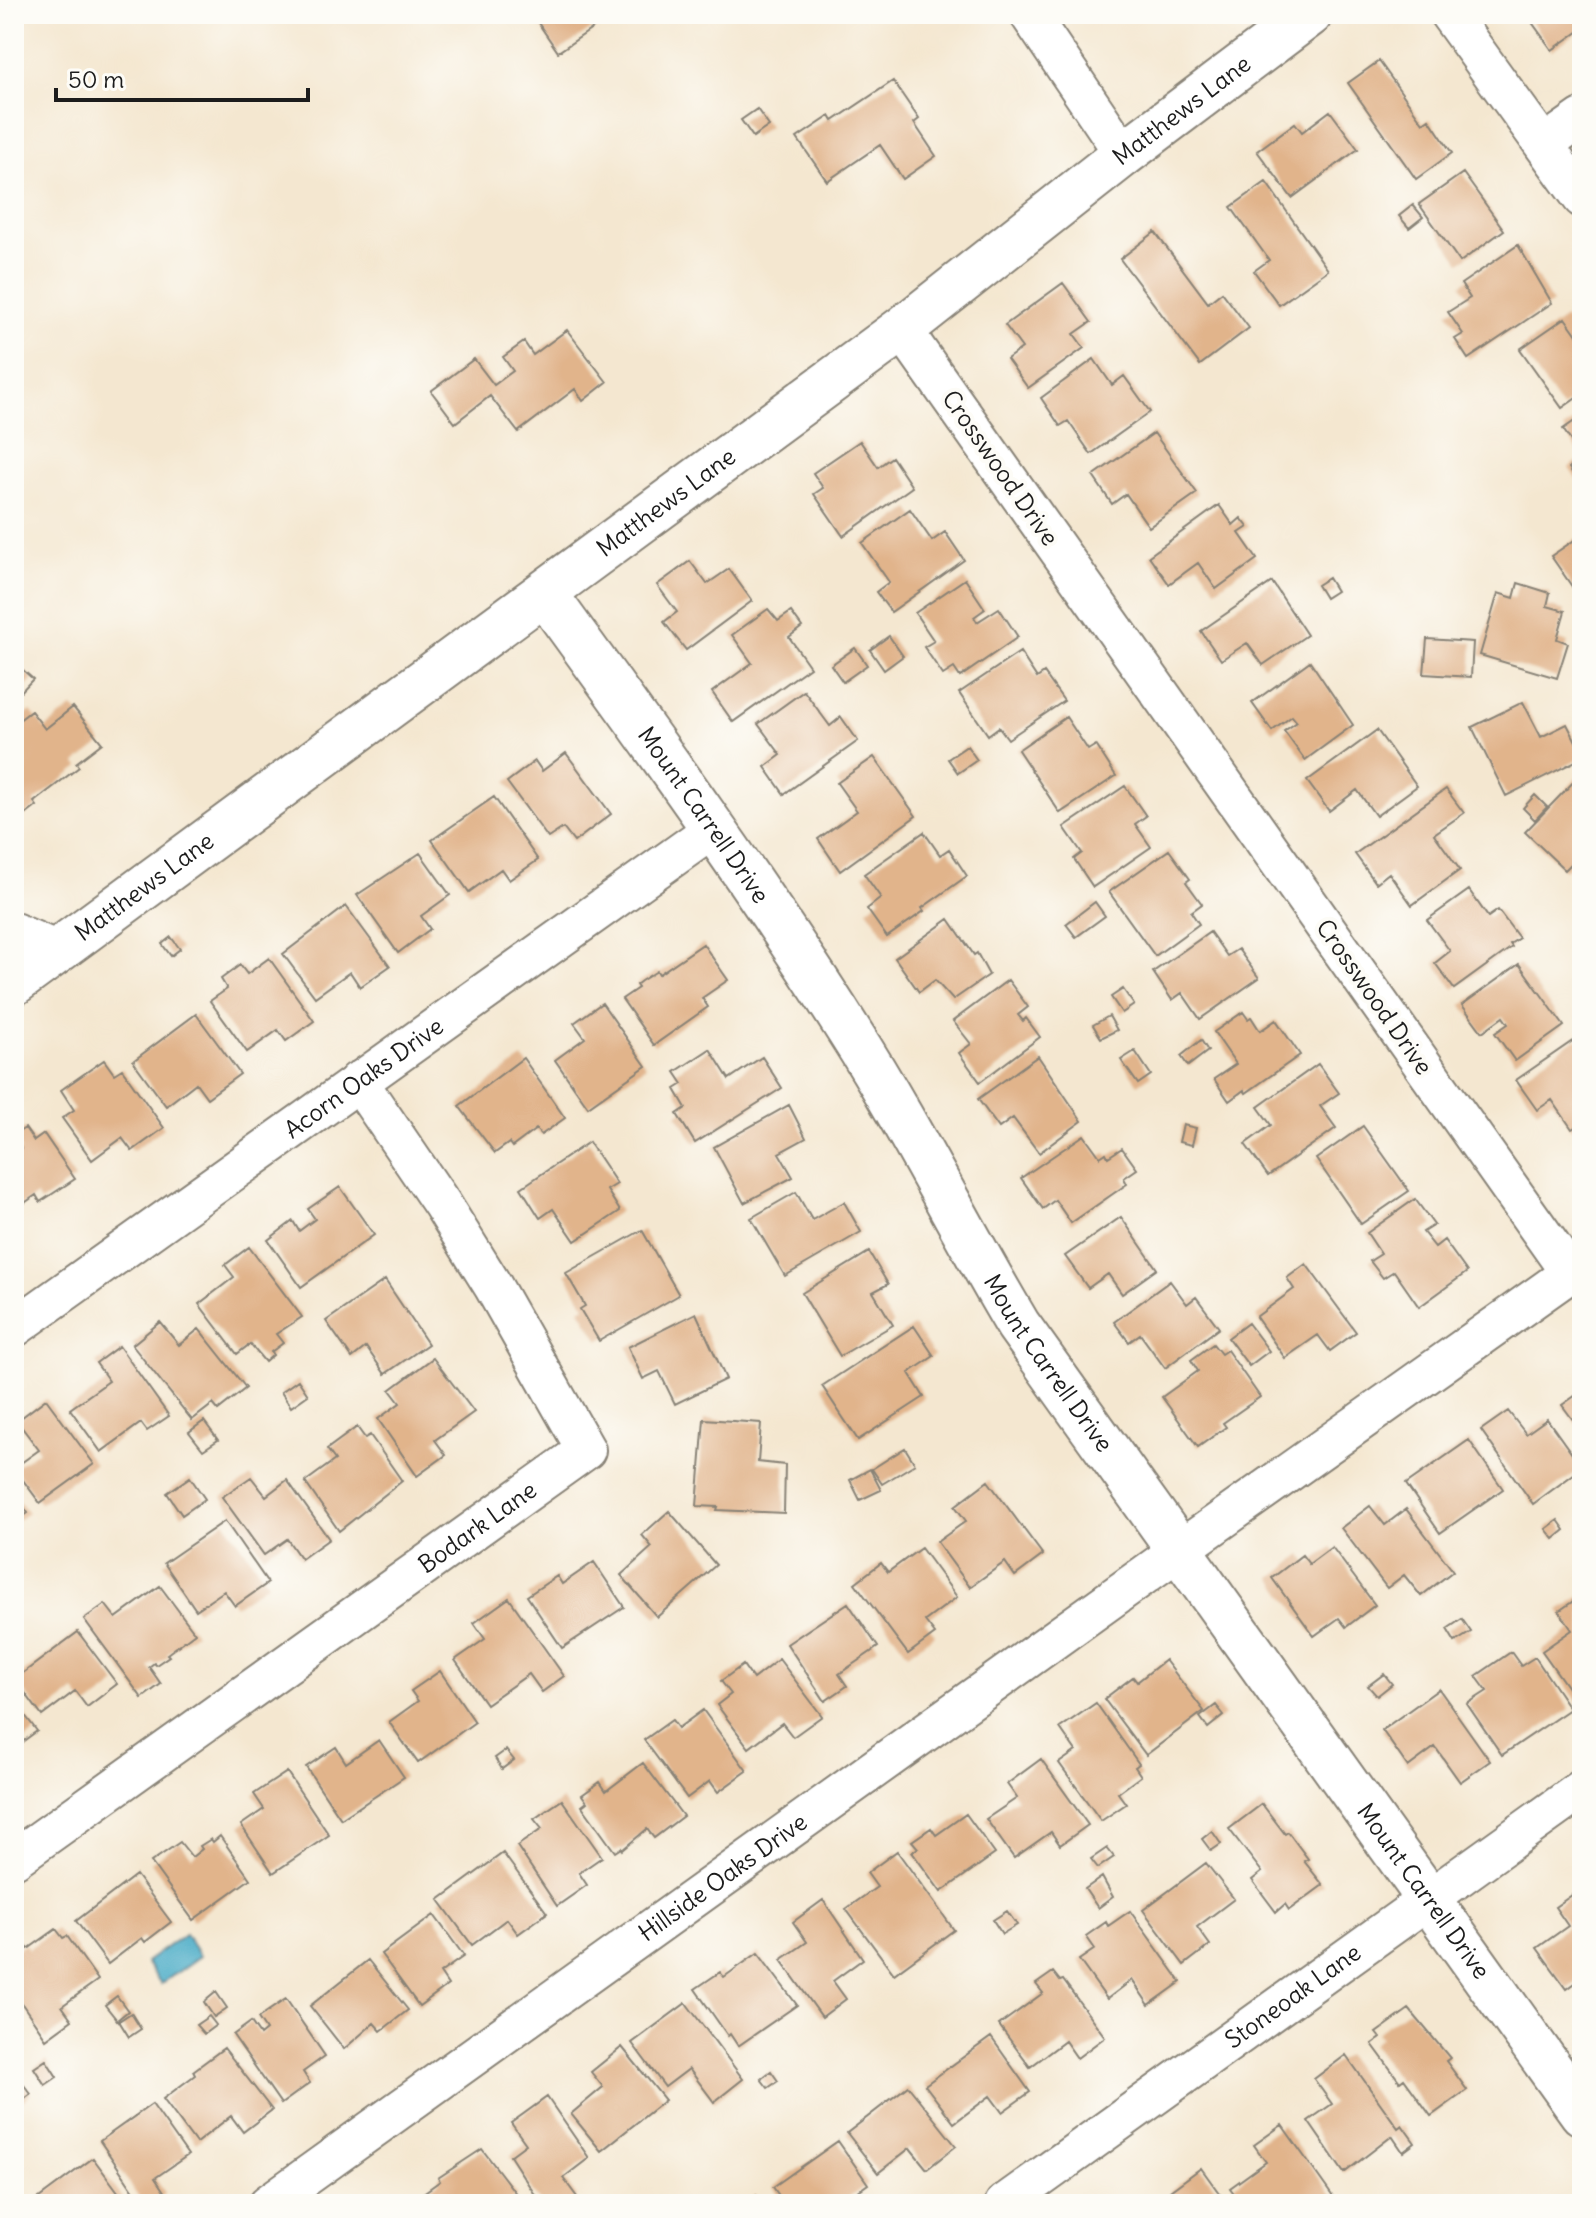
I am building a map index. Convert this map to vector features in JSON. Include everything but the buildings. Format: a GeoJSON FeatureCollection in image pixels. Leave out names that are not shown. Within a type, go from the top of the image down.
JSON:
{"type":"FeatureCollection","features":[{"type":"Feature","properties":{"kind":"street"},"geometry":{"type":"LineString","coordinates":[[1029,14],[1124,154]]}},
{"type":"Feature","properties":{"kind":"street","name":"Matthews Lane"},"geometry":{"type":"LineString","coordinates":[[14,983],[902,329],[1124,154],[1310,14]]}},
{"type":"Feature","properties":{"kind":"street"},"geometry":{"type":"LineString","coordinates":[[1449,14],[1582,198]]}},
{"type":"Feature","properties":{"kind":"street"},"geometry":{"type":"LineString","coordinates":[[1545,144],[1582,118]]}},
{"type":"Feature","properties":{"kind":"street","name":"Crosswood Drive"},"geometry":{"type":"LineString","coordinates":[[902,329],[1570,1273],[1178,1551]]}},
{"type":"Feature","properties":{"kind":"street","name":"Mount Carrell Drive"},"geometry":{"type":"LineString","coordinates":[[545,594],[713,829],[857,1043],[1018,1325],[1582,2113]]}},
{"type":"Feature","properties":{"kind":"street","name":"Acorn Oaks Drive"},"geometry":{"type":"LineString","coordinates":[[14,1328],[713,829]]}},
{"type":"Feature","properties":{"kind":"street"},"geometry":{"type":"LineString","coordinates":[[14,932],[58,951]]}},
{"type":"Feature","properties":{"kind":"street","name":"Bodark Lane"},"geometry":{"type":"LineString","coordinates":[[14,1859],[586,1450],[486,1274],[358,1081]]}},
{"type":"Feature","properties":{"kind":"street","name":"Hillside Oaks Drive"},"geometry":{"type":"LineString","coordinates":[[268,2204],[1178,1551]]}},
{"type":"Feature","properties":{"kind":"street","name":"Stoneoak Lane"},"geometry":{"type":"LineString","coordinates":[[1004,2204],[1582,1789]]}},
{"type":"Feature","properties":{"kind":"water"},"geometry":{"type":"Polygon","coordinates":[[[185,1934],[200,1956],[161,1984],[146,1962],[185,1934]]]}}]}
